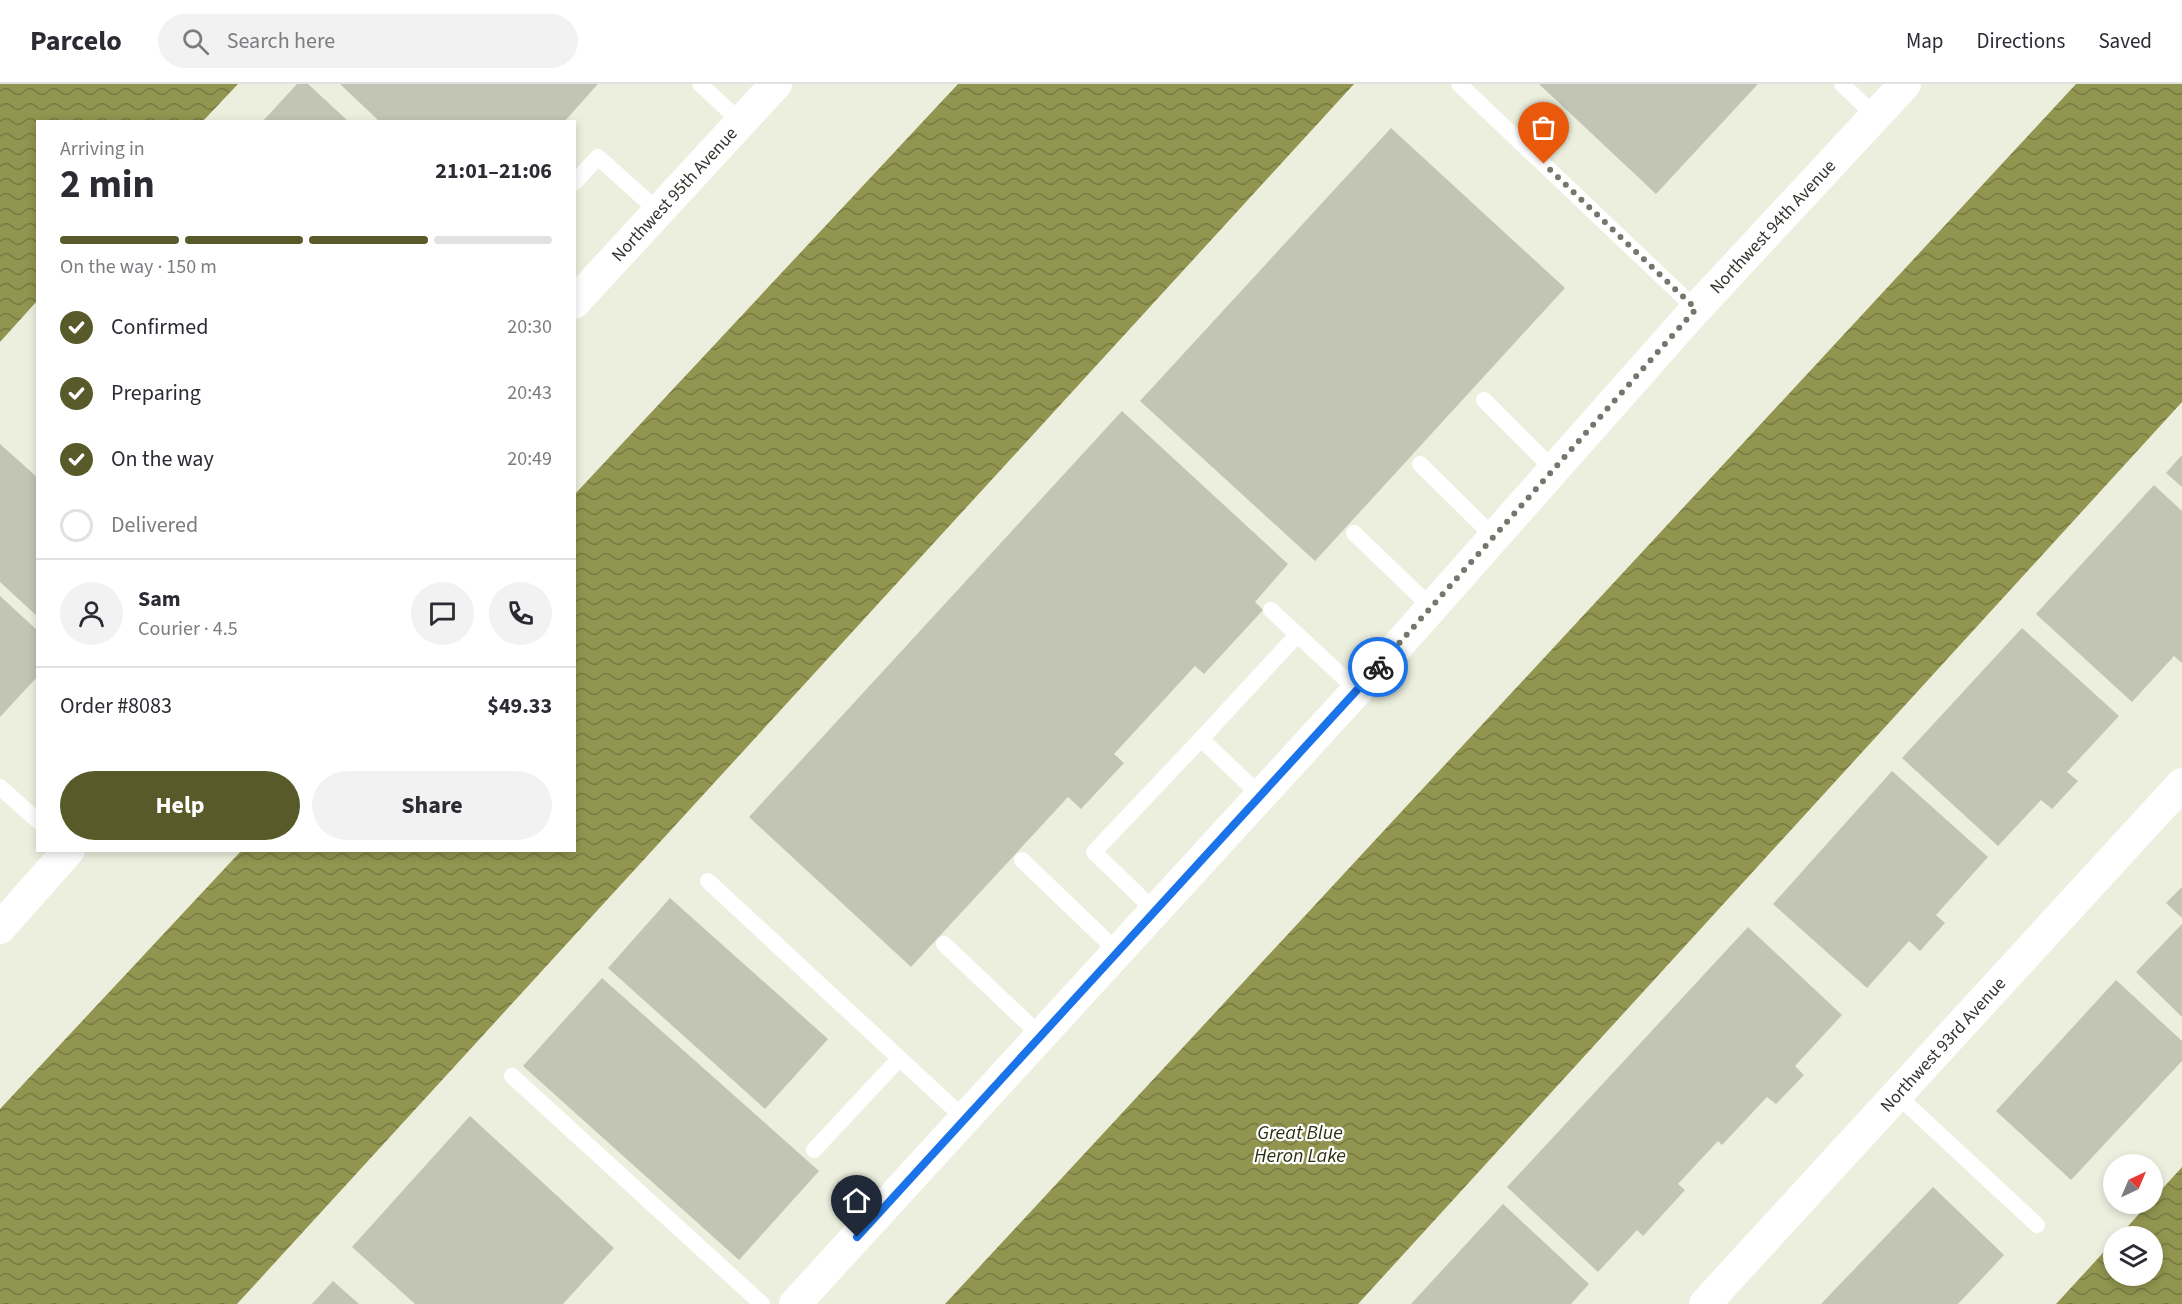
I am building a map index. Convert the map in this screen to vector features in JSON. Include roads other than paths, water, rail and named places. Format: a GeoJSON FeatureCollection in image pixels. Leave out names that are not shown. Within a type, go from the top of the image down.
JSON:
{"type":"FeatureCollection","features":[{"type":"Feature","properties":{"kind":"street","name":"Northwest 95th Avenue"},"geometry":{"type":"LineString","coordinates":[[576,301],[776,84]]}},
{"type":"Feature","properties":{"kind":"street","name":"Northwest 94th Avenue"},"geometry":{"type":"LineString","coordinates":[[795,1304],[1432,608],[1696,309],[1905,84]]}},
{"type":"Feature","properties":{"kind":"street","name":"Northwest 93rd Avenue"},"geometry":{"type":"LineString","coordinates":[[1705,1304],[2182,784]]}},
{"type":"Feature","properties":{"kind":"street"},"geometry":{"type":"LineString","coordinates":[[2,923],[67,852]]}},
{"type":"Feature","properties":{"kind":"lane"},"geometry":{"type":"LineString","coordinates":[[700,84],[741,122]]}},
{"type":"Feature","properties":{"kind":"lane"},"geometry":{"type":"LineString","coordinates":[[1459,84],[1696,309]]}},
{"type":"Feature","properties":{"kind":"lane"},"geometry":{"type":"LineString","coordinates":[[1842,84],[1875,116]]}},
{"type":"Feature","properties":{"kind":"lane"},"geometry":{"type":"LineString","coordinates":[[576,181],[598,157],[659,212]]}},
{"type":"Feature","properties":{"kind":"lane"},"geometry":{"type":"LineString","coordinates":[[1484,400],[1554,470]]}},
{"type":"Feature","properties":{"kind":"lane"},"geometry":{"type":"LineString","coordinates":[[1420,465],[1494,537]]}},
{"type":"Feature","properties":{"kind":"lane"},"geometry":{"type":"LineString","coordinates":[[1354,533],[1432,608]]}},
{"type":"Feature","properties":{"kind":"lane"},"geometry":{"type":"LineString","coordinates":[[1271,610],[1357,690]]}},
{"type":"Feature","properties":{"kind":"lane"},"geometry":{"type":"LineString","coordinates":[[1155,911],[1094,852],[1297,635]]}},
{"type":"Feature","properties":{"kind":"lane"},"geometry":{"type":"LineString","coordinates":[[1201,739],[1260,795]]}},
{"type":"Feature","properties":{"kind":"lane"},"geometry":{"type":"LineString","coordinates":[[0,787],[36,819]]}},
{"type":"Feature","properties":{"kind":"lane"},"geometry":{"type":"LineString","coordinates":[[1022,860],[1118,952]]}},
{"type":"Feature","properties":{"kind":"lane"},"geometry":{"type":"LineString","coordinates":[[708,881],[965,1119]]}},
{"type":"Feature","properties":{"kind":"lane"},"geometry":{"type":"LineString","coordinates":[[944,944],[1041,1036]]}},
{"type":"Feature","properties":{"kind":"lane"},"geometry":{"type":"LineString","coordinates":[[814,1150],[899,1059]]}},
{"type":"Feature","properties":{"kind":"lane"},"geometry":{"type":"LineString","coordinates":[[512,1076],[762,1304]]}},
{"type":"Feature","properties":{"kind":"lane"},"geometry":{"type":"LineString","coordinates":[[1897,1095],[2037,1225]]}},
{"type":"Feature","properties":{"kind":"water"},"geometry":{"type":"Polygon","coordinates":[[[0,84],[238,84],[204,120],[36,120],[36,302],[0,342],[0,84]]]}},
{"type":"Feature","properties":{"kind":"water"},"geometry":{"type":"Polygon","coordinates":[[[958,84],[1354,84],[237,1304],[0,1304],[0,1109],[240,852],[576,852],[576,493],[958,84]]]}},
{"type":"Feature","properties":{"kind":"water","name":"Great Blue Heron Lake"},"geometry":{"type":"Polygon","coordinates":[[[2076,84],[2182,84],[2182,402],[1358,1304],[945,1304],[2076,84]]]}},
{"type":"Feature","properties":{"kind":"water"},"geometry":{"type":"Polygon","coordinates":[[[2182,1167],[2182,1304],[2056,1304],[2103,1253],[2103,1286],[2163,1286],[2163,1226],[2128,1226],[2139,1214],[2163,1214],[2163,1188],[2182,1167]]]}}]}
